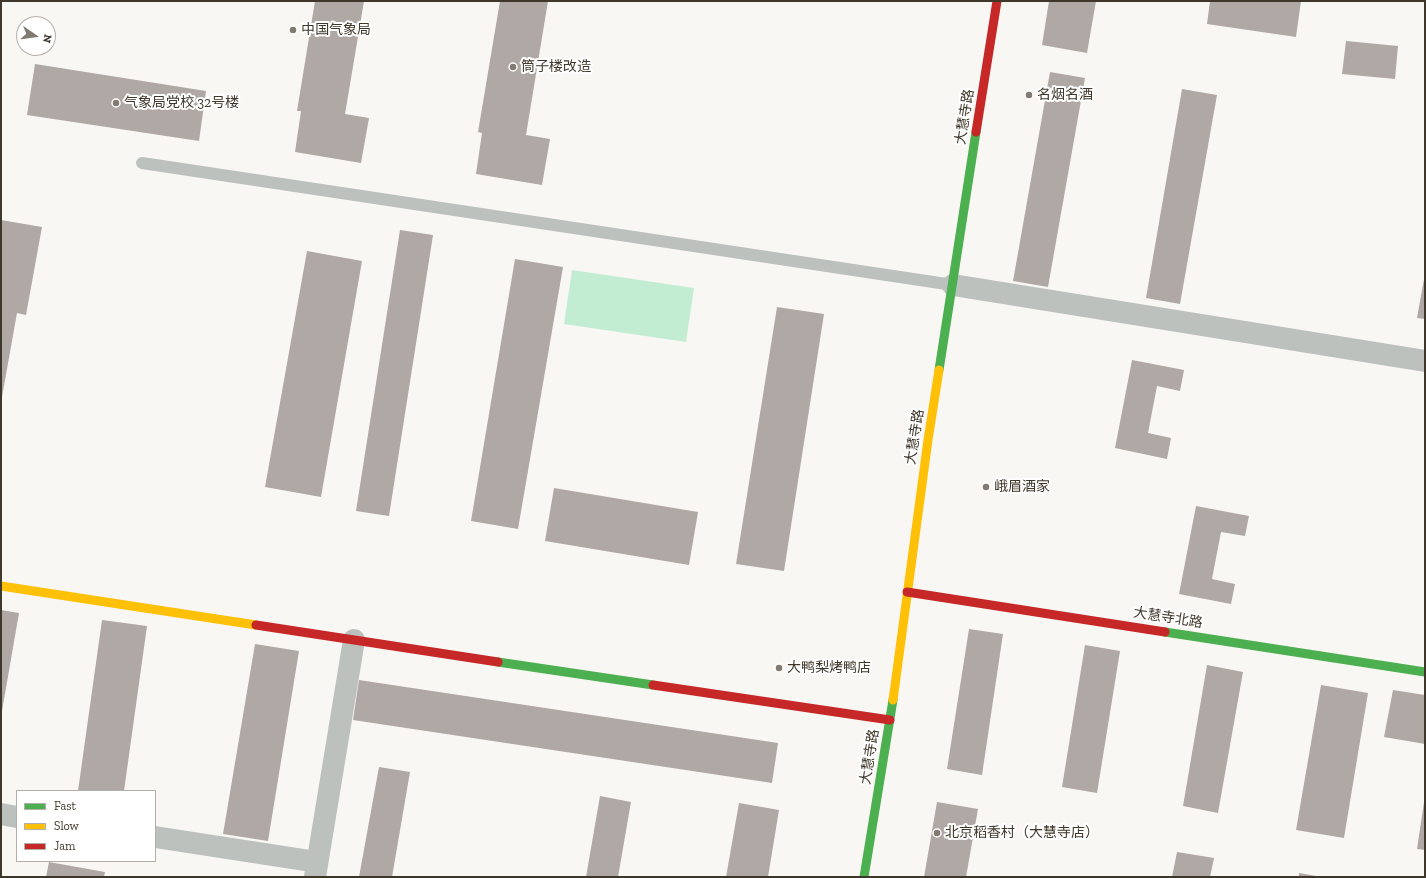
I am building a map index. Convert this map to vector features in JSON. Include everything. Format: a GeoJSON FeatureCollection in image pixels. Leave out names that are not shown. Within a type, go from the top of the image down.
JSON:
{"type":"FeatureCollection","features":[{"type":"Feature","properties":{"kind":"street","name":"大慧寺路"},"geometry":{"type":"LineString","coordinates":[[864,877],[890,720],[906,592],[928,440],[997,1]]}},
{"type":"Feature","properties":{"kind":"street"},"geometry":{"type":"LineString","coordinates":[[953,285],[1425,361]]}},
{"type":"Feature","properties":{"kind":"street"},"geometry":{"type":"LineString","coordinates":[[1,586],[890,720]]}},
{"type":"Feature","properties":{"kind":"street","name":"大慧寺北路"},"geometry":{"type":"LineString","coordinates":[[906,592],[1425,672]]}},
{"type":"Feature","properties":{"kind":"street"},"geometry":{"type":"LineString","coordinates":[[156,837],[316,869],[354,640]]}},
{"type":"Feature","properties":{"kind":"street"},"geometry":{"type":"LineString","coordinates":[[1,814],[16,817]]}},
{"type":"Feature","properties":{"kind":"lane"},"geometry":{"type":"LineString","coordinates":[[142,163],[953,285]]}},
{"type":"Feature","properties":{"kind":"green space"},"geometry":{"type":"Polygon","coordinates":[[[572,270],[694,288],[686,342],[564,324],[572,270]]]}},
{"type":"Feature","properties":{"kind":"building"},"geometry":{"type":"Polygon","coordinates":[[[315,1],[364,1],[345,114],[369,118],[361,163],[295,152],[301,111],[297,111],[315,1]]]}},
{"type":"Feature","properties":{"kind":"building","name":"筒子楼改造"},"geometry":{"type":"Polygon","coordinates":[[[500,1],[548,1],[526,135],[550,139],[542,185],[476,174],[482,133],[478,132],[500,1]]]}},
{"type":"Feature","properties":{"kind":"building"},"geometry":{"type":"Polygon","coordinates":[[[1049,1],[1096,1],[1087,53],[1042,45],[1049,1]]]}},
{"type":"Feature","properties":{"kind":"building"},"geometry":{"type":"Polygon","coordinates":[[[1210,1],[1301,1],[1296,37],[1207,24],[1210,1]]]}},
{"type":"Feature","properties":{"kind":"building"},"geometry":{"type":"Polygon","coordinates":[[[1346,41],[1398,46],[1395,79],[1342,74],[1346,41]]]}},
{"type":"Feature","properties":{"kind":"building","name":"气象局党校 32号楼"},"geometry":{"type":"Polygon","coordinates":[[[35,64],[206,91],[199,141],[27,115],[35,64]]]}},
{"type":"Feature","properties":{"kind":"building"},"geometry":{"type":"Polygon","coordinates":[[[1050,72],[1085,78],[1048,287],[1013,281],[1050,72]]]}},
{"type":"Feature","properties":{"kind":"building"},"geometry":{"type":"Polygon","coordinates":[[[1182,89],[1217,95],[1180,304],[1146,298],[1182,89]]]}},
{"type":"Feature","properties":{"kind":"building"},"geometry":{"type":"Polygon","coordinates":[[[1,220],[42,227],[26,315],[17,313],[2,397],[1,220]]]}},
{"type":"Feature","properties":{"kind":"building"},"geometry":{"type":"Polygon","coordinates":[[[400,230],[433,235],[389,516],[356,511],[400,230]]]}},
{"type":"Feature","properties":{"kind":"building"},"geometry":{"type":"Polygon","coordinates":[[[307,251],[362,261],[321,497],[265,487],[307,251]]]}},
{"type":"Feature","properties":{"kind":"building"},"geometry":{"type":"Polygon","coordinates":[[[515,259],[563,267],[518,529],[471,521],[515,259]]]}},
{"type":"Feature","properties":{"kind":"building"},"geometry":{"type":"Polygon","coordinates":[[[1424,279],[1425,280],[1425,319],[1417,318],[1424,279]]]}},
{"type":"Feature","properties":{"kind":"building"},"geometry":{"type":"Polygon","coordinates":[[[777,307],[824,314],[784,571],[736,564],[777,307]]]}},
{"type":"Feature","properties":{"kind":"building"},"geometry":{"type":"Polygon","coordinates":[[[1132,360],[1184,370],[1180,391],[1157,386],[1148,433],[1171,438],[1167,459],[1115,448],[1132,360]]]}},
{"type":"Feature","properties":{"kind":"building"},"geometry":{"type":"Polygon","coordinates":[[[554,488],[698,512],[689,565],[545,541],[554,488]]]}},
{"type":"Feature","properties":{"kind":"building"},"geometry":{"type":"Polygon","coordinates":[[[1196,506],[1249,516],[1245,536],[1221,532],[1212,579],[1235,584],[1231,604],[1179,594],[1196,506]]]}},
{"type":"Feature","properties":{"kind":"building"},"geometry":{"type":"Polygon","coordinates":[[[1,610],[19,613],[2,711],[1,711],[1,610]]]}},
{"type":"Feature","properties":{"kind":"building"},"geometry":{"type":"Polygon","coordinates":[[[102,620],[147,626],[124,790],[78,790],[102,620]]]}},
{"type":"Feature","properties":{"kind":"building"},"geometry":{"type":"Polygon","coordinates":[[[969,629],[1003,634],[982,775],[947,769],[969,629]]]}},
{"type":"Feature","properties":{"kind":"building"},"geometry":{"type":"Polygon","coordinates":[[[255,644],[299,651],[268,841],[223,834],[255,644]]]}},
{"type":"Feature","properties":{"kind":"building"},"geometry":{"type":"Polygon","coordinates":[[[1085,645],[1120,651],[1097,793],[1062,787],[1085,645]]]}},
{"type":"Feature","properties":{"kind":"building"},"geometry":{"type":"Polygon","coordinates":[[[1207,665],[1243,672],[1218,813],[1183,806],[1207,665]]]}},
{"type":"Feature","properties":{"kind":"building"},"geometry":{"type":"Polygon","coordinates":[[[359,680],[778,743],[772,783],[353,720],[359,680]]]}},
{"type":"Feature","properties":{"kind":"building"},"geometry":{"type":"Polygon","coordinates":[[[1321,685],[1368,693],[1344,838],[1296,830],[1321,685]]]}},
{"type":"Feature","properties":{"kind":"building"},"geometry":{"type":"Polygon","coordinates":[[[1393,690],[1425,695],[1425,744],[1384,737],[1393,690]]]}},
{"type":"Feature","properties":{"kind":"building"},"geometry":{"type":"Polygon","coordinates":[[[379,767],[410,772],[392,877],[359,877],[379,767]]]}},
{"type":"Feature","properties":{"kind":"building"},"geometry":{"type":"Polygon","coordinates":[[[600,796],[631,802],[618,877],[586,877],[600,796]]]}},
{"type":"Feature","properties":{"kind":"building"},"geometry":{"type":"Polygon","coordinates":[[[937,802],[978,809],[966,877],[924,877],[937,802]]]}},
{"type":"Feature","properties":{"kind":"building"},"geometry":{"type":"Polygon","coordinates":[[[1425,802],[1425,850],[1417,849],[1425,802]]]}},
{"type":"Feature","properties":{"kind":"building"},"geometry":{"type":"Polygon","coordinates":[[[739,803],[779,810],[768,877],[726,877],[739,803]]]}},
{"type":"Feature","properties":{"kind":"building"},"geometry":{"type":"Polygon","coordinates":[[[1177,852],[1214,858],[1210,877],[1172,877],[1177,852]]]}},
{"type":"Feature","properties":{"kind":"building"},"geometry":{"type":"Polygon","coordinates":[[[49,862],[105,872],[104,877],[46,877],[49,862]]]}},
{"type":"Feature","properties":{"kind":"building"},"geometry":{"type":"Polygon","coordinates":[[[1299,873],[1316,876],[1316,877],[1299,877],[1299,873]]]}},
{"type":"Feature","properties":{"kind":"traffic: fast"},"geometry":{"type":"LineString","coordinates":[[939,370],[976,132]]}},
{"type":"Feature","properties":{"kind":"traffic: fast"},"geometry":{"type":"LineString","coordinates":[[1165,632],[1425,672]]}},
{"type":"Feature","properties":{"kind":"traffic: fast"},"geometry":{"type":"LineString","coordinates":[[498,662],[653,685]]}},
{"type":"Feature","properties":{"kind":"traffic: fast"},"geometry":{"type":"LineString","coordinates":[[864,877],[893,700]]}},
{"type":"Feature","properties":{"kind":"traffic: slow"},"geometry":{"type":"LineString","coordinates":[[893,700],[928,440],[939,370]]}},
{"type":"Feature","properties":{"kind":"traffic: slow"},"geometry":{"type":"LineString","coordinates":[[1,586],[256,625]]}},
{"type":"Feature","properties":{"kind":"traffic: jam"},"geometry":{"type":"LineString","coordinates":[[976,132],[997,1]]}},
{"type":"Feature","properties":{"kind":"traffic: jam"},"geometry":{"type":"LineString","coordinates":[[907,592],[1165,632]]}},
{"type":"Feature","properties":{"kind":"traffic: jam"},"geometry":{"type":"LineString","coordinates":[[256,625],[498,662]]}},
{"type":"Feature","properties":{"kind":"traffic: jam"},"geometry":{"type":"LineString","coordinates":[[653,685],[890,720]]}},
{"type":"Feature","properties":{"kind":"place","name":"中国气象局"},"geometry":{"type":"Point","coordinates":[293,30]}},
{"type":"Feature","properties":{"kind":"place","name":"筒子楼改造"},"geometry":{"type":"Point","coordinates":[513,67]}},
{"type":"Feature","properties":{"kind":"place","name":"名烟名酒"},"geometry":{"type":"Point","coordinates":[1029,95]}},
{"type":"Feature","properties":{"kind":"place","name":"气象局党校 32号楼"},"geometry":{"type":"Point","coordinates":[116,103]}},
{"type":"Feature","properties":{"kind":"place","name":"峨眉酒家"},"geometry":{"type":"Point","coordinates":[986,487]}},
{"type":"Feature","properties":{"kind":"place","name":"大鸭梨烤鸭店"},"geometry":{"type":"Point","coordinates":[779,668]}},
{"type":"Feature","properties":{"kind":"place","name":"北京稻香村（大慧寺店）"},"geometry":{"type":"Point","coordinates":[937,833]}}]}
